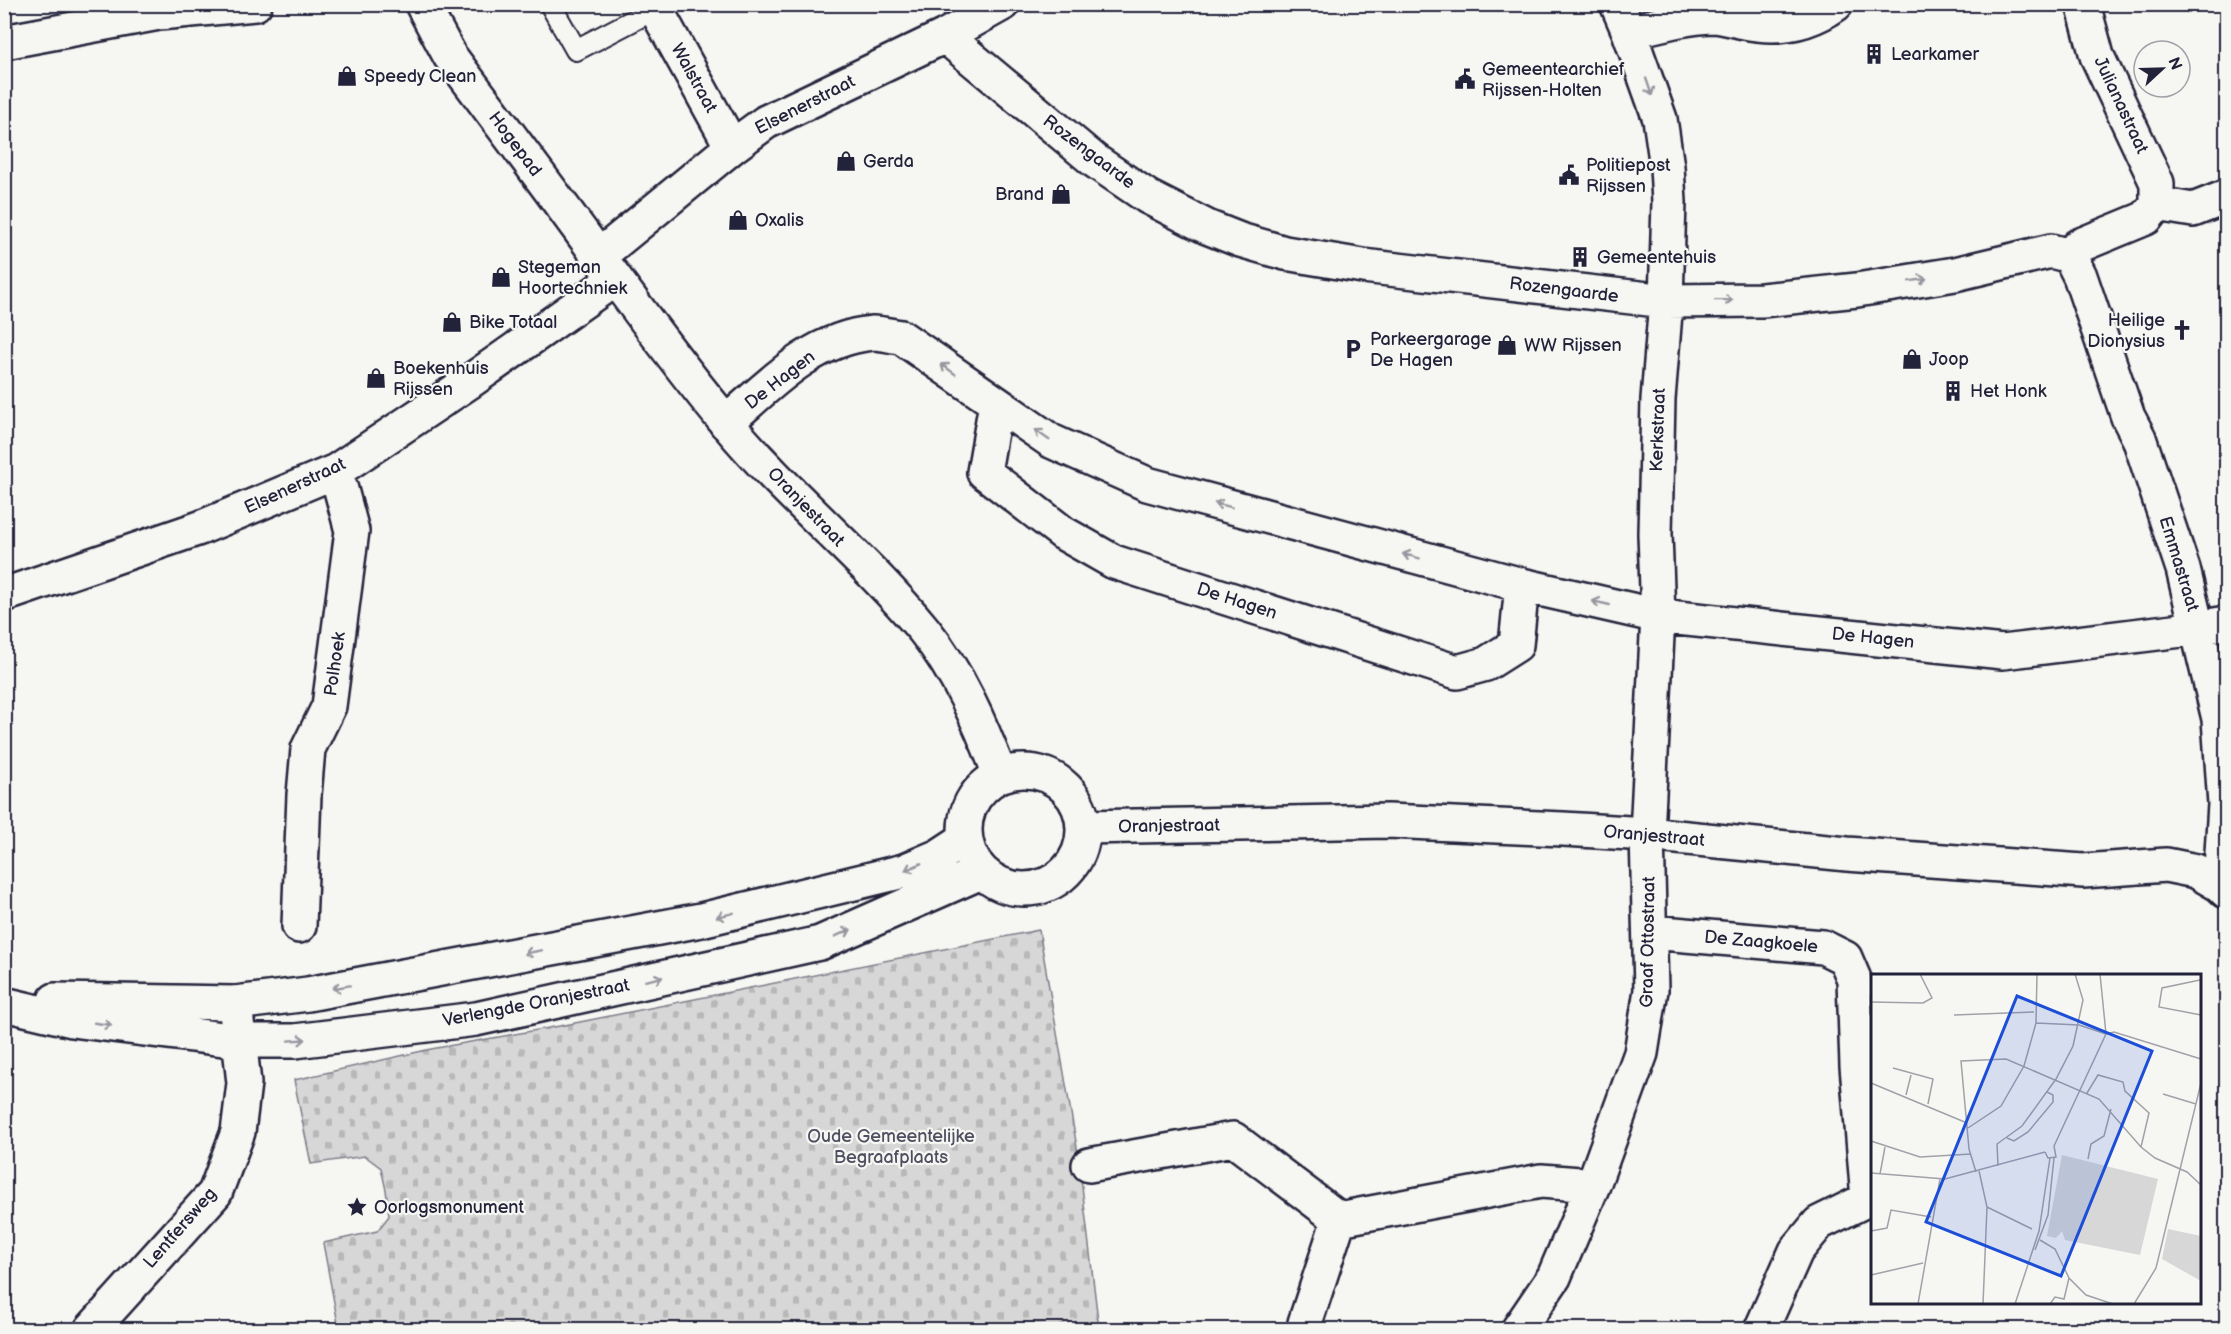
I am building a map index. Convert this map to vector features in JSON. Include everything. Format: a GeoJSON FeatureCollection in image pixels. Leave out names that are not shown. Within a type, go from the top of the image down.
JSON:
{"type":"FeatureCollection","features":[{"type":"Feature","properties":{"kind":"street"},"geometry":{"type":"LineString","coordinates":[[4,42],[56,18],[159,13],[255,4]]}},
{"type":"Feature","properties":{"kind":"street","name":"Hogepad"},"geometry":{"type":"LineString","coordinates":[[422,4],[450,56],[607,267]]}},
{"type":"Feature","properties":{"kind":"street"},"geometry":{"type":"LineString","coordinates":[[1623,18],[1666,23],[1717,16],[1771,26],[1803,22],[1824,13],[1836,4]]}},
{"type":"Feature","properties":{"kind":"street","name":"Julianastraat"},"geometry":{"type":"LineString","coordinates":[[2083,4],[2097,56],[2157,183],[2157,204]]}},
{"type":"Feature","properties":{"kind":"street","name":"Walstraat"},"geometry":{"type":"LineString","coordinates":[[654,7],[732,147]]}},
{"type":"Feature","properties":{"kind":"street","name":"Elsenerstraat"},"geometry":{"type":"LineString","coordinates":[[4,595],[200,528],[336,471],[469,382],[607,267],[732,147],[766,122],[945,36],[992,7]]}},
{"type":"Feature","properties":{"kind":"street","name":"Kerkstraat"},"geometry":{"type":"LineString","coordinates":[[1623,18],[1660,119],[1667,167],[1669,220],[1666,301],[1658,399],[1656,534],[1658,616],[1647,834]]}},
{"type":"Feature","properties":{"kind":"street","name":"Rozengaarde"},"geometry":{"type":"LineString","coordinates":[[945,36],[1095,161],[1148,197],[1179,214],[1240,240],[1285,253],[1363,266],[1666,301],[1762,300],[1857,290],[1955,274],[2051,251],[2070,256]]}},
{"type":"Feature","properties":{"kind":"street"},"geometry":{"type":"LineString","coordinates":[[2070,256],[2078,246],[2146,218],[2157,204],[2193,210],[2226,197]]}},
{"type":"Feature","properties":{"kind":"street","name":"Emmastraat"},"geometry":{"type":"LineString","coordinates":[[2070,256],[2080,276],[2128,417],[2139,438],[2183,569],[2212,626],[2225,804],[2224,886]]}},
{"type":"Feature","properties":{"kind":"street","name":"Oranjestraat"},"geometry":{"type":"LineString","coordinates":[[607,267],[726,423],[924,631],[960,685],[985,736],[1000,775]]}},
{"type":"Feature","properties":{"kind":"street","name":"De Hagen"},"geometry":{"type":"LineString","coordinates":[[726,423],[805,357],[825,346],[874,333],[901,337],[1066,450],[1147,484],[1522,585],[1658,616],[2003,652],[2212,626]]}},
{"type":"Feature","properties":{"kind":"street","name":"De Hagen"},"geometry":{"type":"LineString","coordinates":[[996,403],[984,472],[1063,533],[1114,562],[1457,672],[1486,664],[1516,645],[1522,585]]}},
{"type":"Feature","properties":{"kind":"street","name":"Polhoek"},"geometry":{"type":"LineString","coordinates":[[299,926],[308,749],[329,706],[352,531],[336,471]]}},
{"type":"Feature","properties":{"kind":"street"},"geometry":{"type":"LineString","coordinates":[[1014,771],[1028,771],[1042,774],[1066,788],[1081,813],[1083,827],[1079,851],[1067,871],[1047,885],[1024,890],[1000,886],[981,872],[970,857],[964,824],[968,809],[976,795],[987,783],[1000,775],[1014,771]]}},
{"type":"Feature","properties":{"kind":"street","name":"Oranjestraat"},"geometry":{"type":"LineString","coordinates":[[1083,827],[1388,821],[1647,834],[1847,854],[2083,871],[2166,865],[2196,871],[2224,886]]}},
{"type":"Feature","properties":{"kind":"street","name":"Graaf Ottostraat"},"geometry":{"type":"LineString","coordinates":[[1518,1329],[1554,1276],[1593,1185],[1641,1053],[1651,990],[1647,834]]}},
{"type":"Feature","properties":{"kind":"street"},"geometry":{"type":"LineString","coordinates":[[4,999],[235,1003],[308,994],[702,920],[904,871],[939,856],[965,839]]}},
{"type":"Feature","properties":{"kind":"street","name":"Verlengde Oranjestraat"},"geometry":{"type":"LineString","coordinates":[[4,1004],[72,1020],[239,1041],[295,1041],[476,1019],[820,943],[981,872]]}},
{"type":"Feature","properties":{"kind":"street","name":"De Zaagkoele"},"geometry":{"type":"LineString","coordinates":[[1651,932],[1823,947],[1845,958],[1854,979],[1857,1066],[1868,1199],[1819,1223],[1796,1251],[1761,1329]]}},
{"type":"Feature","properties":{"kind":"street","name":"Lentfersweg"},"geometry":{"type":"LineString","coordinates":[[91,1329],[215,1193],[238,1132],[244,1083],[235,1003]]}},
{"type":"Feature","properties":{"kind":"street"},"geometry":{"type":"LineString","coordinates":[[1089,1165],[1233,1139],[1339,1219],[1541,1181],[1593,1185]]}},
{"type":"Feature","properties":{"kind":"street"},"geometry":{"type":"LineString","coordinates":[[1305,1323],[1339,1219]]}},
{"type":"Feature","properties":{"kind":"lane","name":"Walstraat"},"geometry":{"type":"LineString","coordinates":[[550,4],[576,50],[654,7]]}},
{"type":"Feature","properties":{"kind":"green space","name":"Oude Gemeentelijke Begraafplaats"},"geometry":{"type":"Polygon","coordinates":[[[1039,930],[1078,1153],[1099,1329],[339,1329],[323,1243],[377,1231],[389,1216],[386,1190],[381,1168],[365,1156],[311,1164],[294,1080],[431,1049],[560,1026],[1039,930]]]}},
{"type":"Feature","properties":{"kind":"place","name":"Learkamer"},"geometry":{"type":"Point","coordinates":[1874,54]}},
{"type":"Feature","properties":{"kind":"place","name":"Speedy Clean"},"geometry":{"type":"Point","coordinates":[347,76]}},
{"type":"Feature","properties":{"kind":"place","name":"Gemeentearchief Rijssen-Holten"},"geometry":{"type":"Point","coordinates":[1465,79]}},
{"type":"Feature","properties":{"kind":"place","name":"Gerda"},"geometry":{"type":"Point","coordinates":[846,161]}},
{"type":"Feature","properties":{"kind":"place","name":"Politiepost Rijssen"},"geometry":{"type":"Point","coordinates":[1569,175]}},
{"type":"Feature","properties":{"kind":"place","name":"Brand"},"geometry":{"type":"Point","coordinates":[1061,194]}},
{"type":"Feature","properties":{"kind":"place","name":"Oxalis"},"geometry":{"type":"Point","coordinates":[738,220]}},
{"type":"Feature","properties":{"kind":"place","name":"Gemeentehuis"},"geometry":{"type":"Point","coordinates":[1580,257]}},
{"type":"Feature","properties":{"kind":"place","name":"Stegeman Hoortechniek"},"geometry":{"type":"Point","coordinates":[501,277]}},
{"type":"Feature","properties":{"kind":"place","name":"Bike Totaal"},"geometry":{"type":"Point","coordinates":[452,322]}},
{"type":"Feature","properties":{"kind":"place","name":"Heilige Dionysius"},"geometry":{"type":"Point","coordinates":[2182,330]}},
{"type":"Feature","properties":{"kind":"place","name":"WW Rijssen"},"geometry":{"type":"Point","coordinates":[1507,345]}},
{"type":"Feature","properties":{"kind":"place","name":"Parkeergarage De Hagen"},"geometry":{"type":"Point","coordinates":[1353,349]}},
{"type":"Feature","properties":{"kind":"place","name":"Joop"},"geometry":{"type":"Point","coordinates":[1912,359]}},
{"type":"Feature","properties":{"kind":"place","name":"Boekenhuis Rijssen"},"geometry":{"type":"Point","coordinates":[376,378]}},
{"type":"Feature","properties":{"kind":"place","name":"Het Honk"},"geometry":{"type":"Point","coordinates":[1953,391]}},
{"type":"Feature","properties":{"kind":"place","name":"Oorlogsmonument"},"geometry":{"type":"Point","coordinates":[357,1207]}}]}
